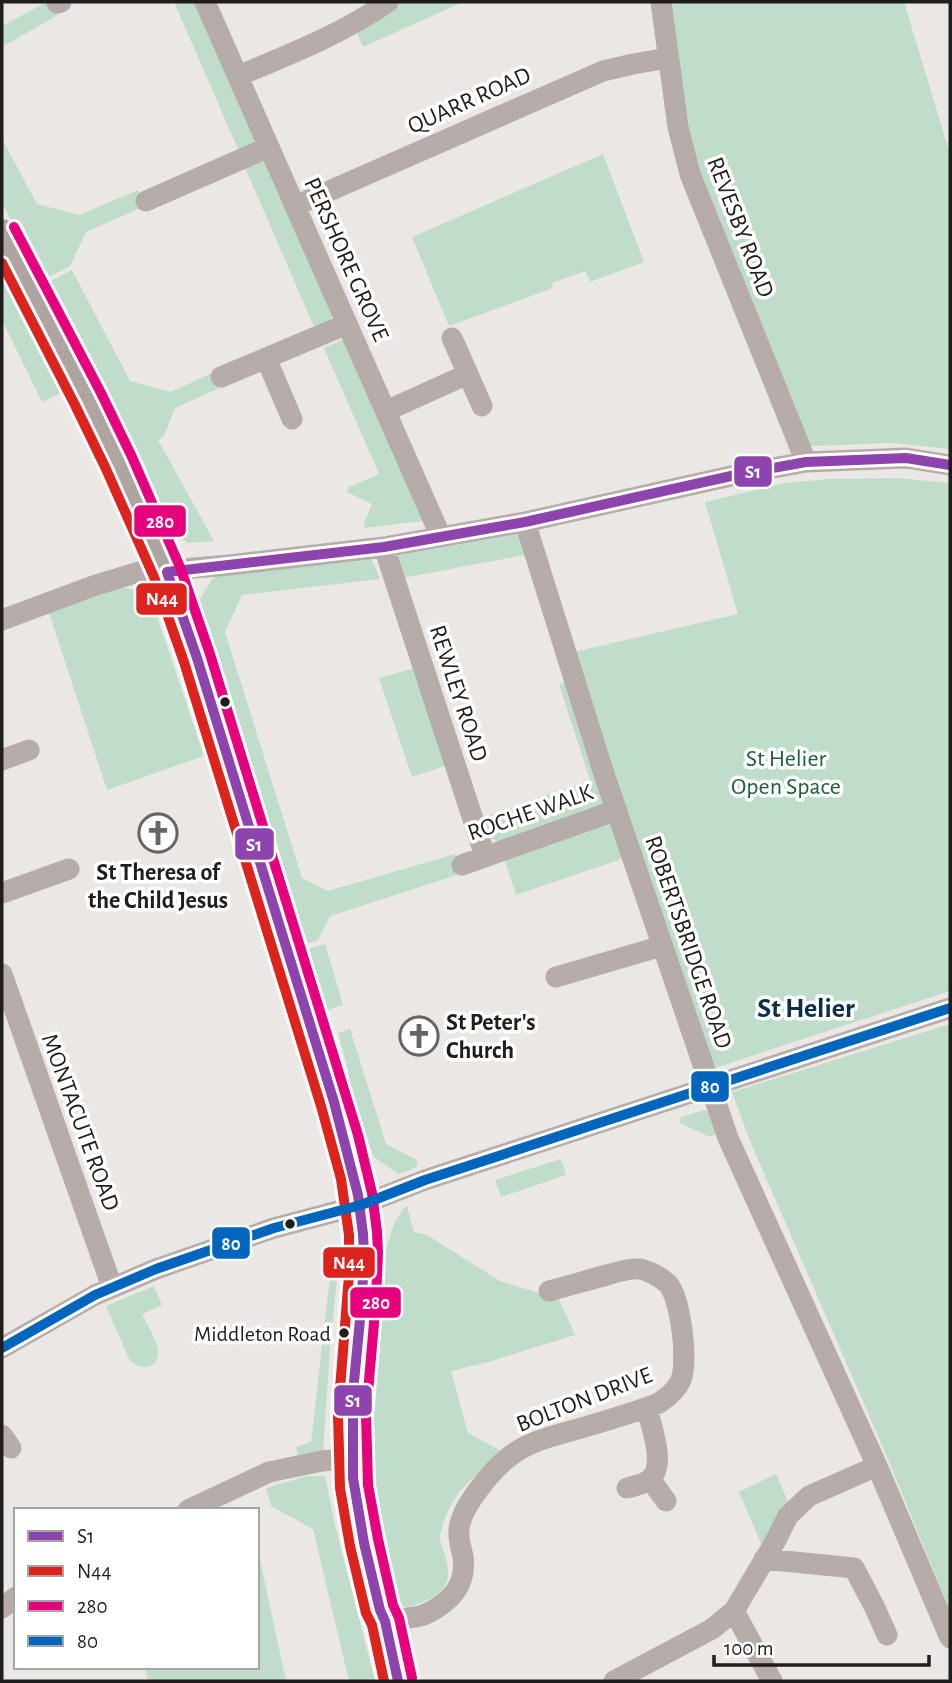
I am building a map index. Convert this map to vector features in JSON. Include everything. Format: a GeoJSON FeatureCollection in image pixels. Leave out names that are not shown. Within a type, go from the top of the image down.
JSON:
{"type":"FeatureCollection","features":[{"type":"Feature","properties":{"kind":"main road"},"geometry":{"type":"LineString","coordinates":[[2,233],[88,399],[167,572],[197,658],[350,1158],[361,1205],[364,1236],[351,1434],[356,1503],[398,1681]]}},
{"type":"Feature","properties":{"kind":"street","name":"PERSHORE GROVE"},"geometry":{"type":"LineString","coordinates":[[205,2],[441,537]]}},
{"type":"Feature","properties":{"kind":"street"},"geometry":{"type":"LineString","coordinates":[[238,76],[350,26],[388,2]]}},
{"type":"Feature","properties":{"kind":"street","name":"REVESBY ROAD"},"geometry":{"type":"LineString","coordinates":[[661,2],[678,127],[690,174],[806,462]]}},
{"type":"Feature","properties":{"kind":"street","name":"QUARR ROAD"},"geometry":{"type":"LineString","coordinates":[[295,206],[603,71],[668,58]]}},
{"type":"Feature","properties":{"kind":"street"},"geometry":{"type":"LineString","coordinates":[[146,201],[269,147]]}},
{"type":"Feature","properties":{"kind":"street"},"geometry":{"type":"LineString","coordinates":[[221,377],[347,324]]}},
{"type":"Feature","properties":{"kind":"street"},"geometry":{"type":"LineString","coordinates":[[452,338],[482,406]]}},
{"type":"Feature","properties":{"kind":"street"},"geometry":{"type":"LineString","coordinates":[[266,358],[292,419]]}},
{"type":"Feature","properties":{"kind":"street"},"geometry":{"type":"LineString","coordinates":[[386,411],[468,374]]}},
{"type":"Feature","properties":{"kind":"street"},"geometry":{"type":"LineString","coordinates":[[2,620],[142,571],[167,572],[384,547],[525,522],[806,462],[906,458],[950,465]]}},
{"type":"Feature","properties":{"kind":"street","name":"ROBERTSBRIDGE ROAD"},"geometry":{"type":"LineString","coordinates":[[525,522],[617,810],[728,1138],[877,1466],[950,1638]]}},
{"type":"Feature","properties":{"kind":"street","name":"REWLEY ROAD"},"geometry":{"type":"LineString","coordinates":[[384,547],[485,856]]}},
{"type":"Feature","properties":{"kind":"street"},"geometry":{"type":"LineString","coordinates":[[2,760],[29,750]]}},
{"type":"Feature","properties":{"kind":"street","name":"ROCHE WALK"},"geometry":{"type":"LineString","coordinates":[[462,864],[617,810]]}},
{"type":"Feature","properties":{"kind":"street"},"geometry":{"type":"LineString","coordinates":[[2,893],[69,869]]}},
{"type":"Feature","properties":{"kind":"street"},"geometry":{"type":"LineString","coordinates":[[556,977],[662,946]]}},
{"type":"Feature","properties":{"kind":"street","name":"MONTACUTE ROAD"},"geometry":{"type":"LineString","coordinates":[[2,974],[112,1287]]}},
{"type":"Feature","properties":{"kind":"street"},"geometry":{"type":"LineString","coordinates":[[2,1348],[112,1287],[222,1245],[361,1205],[425,1180],[950,1009]]}},
{"type":"Feature","properties":{"kind":"street","name":"BOLTON DRIVE"},"geometry":{"type":"LineString","coordinates":[[385,1621],[423,1615],[451,1599],[463,1576],[459,1529],[461,1517],[473,1497],[509,1457],[521,1449],[556,1435],[659,1403],[669,1397],[682,1378],[684,1362],[680,1317],[668,1284],[640,1269],[625,1270],[549,1291]]}},
{"type":"Feature","properties":{"kind":"street"},"geometry":{"type":"LineString","coordinates":[[627,1488],[650,1479],[657,1469],[658,1457],[647,1408]]}},
{"type":"Feature","properties":{"kind":"street"},"geometry":{"type":"LineString","coordinates":[[192,1508],[269,1472],[352,1458]]}},
{"type":"Feature","properties":{"kind":"street"},"geometry":{"type":"LineString","coordinates":[[614,1681],[712,1629],[734,1611],[788,1516],[809,1496],[877,1466]]}},
{"type":"Feature","properties":{"kind":"street"},"geometry":{"type":"LineString","coordinates":[[650,1479],[666,1501]]}},
{"type":"Feature","properties":{"kind":"street"},"geometry":{"type":"LineString","coordinates":[[764,1559],[854,1568],[868,1618],[887,1635]]}},
{"type":"Feature","properties":{"kind":"street"},"geometry":{"type":"LineString","coordinates":[[734,1611],[772,1681]]}},
{"type":"Feature","properties":{"kind":"green space"},"geometry":{"type":"Polygon","coordinates":[[[51,2],[58,15],[2,47],[2,26],[51,2]]]}},
{"type":"Feature","properties":{"kind":"green space"},"geometry":{"type":"Polygon","coordinates":[[[174,2],[200,2],[255,140],[253,143],[238,149],[174,2]]]}},
{"type":"Feature","properties":{"kind":"green space"},"geometry":{"type":"Polygon","coordinates":[[[395,2],[463,2],[363,47],[354,27],[395,2]]]}},
{"type":"Feature","properties":{"kind":"green space"},"geometry":{"type":"Polygon","coordinates":[[[668,2],[904,2],[950,154],[950,449],[890,443],[810,446],[692,157],[668,2]]]}},
{"type":"Feature","properties":{"kind":"green space"},"geometry":{"type":"Polygon","coordinates":[[[2,139],[37,204],[79,215],[138,190],[145,206],[86,232],[70,266],[43,280],[2,203],[2,139]]]}},
{"type":"Feature","properties":{"kind":"green space"},"geometry":{"type":"Polygon","coordinates":[[[267,153],[334,312],[330,322],[315,329],[243,163],[267,153]]]}},
{"type":"Feature","properties":{"kind":"green space"},"geometry":{"type":"Polygon","coordinates":[[[603,154],[644,262],[590,282],[585,271],[552,283],[553,288],[449,326],[412,237],[603,154]]]}},
{"type":"Feature","properties":{"kind":"green space"},"geometry":{"type":"Polygon","coordinates":[[[72,270],[130,381],[171,392],[216,371],[222,387],[175,408],[164,436],[158,440],[214,541],[188,543],[166,527],[45,284],[72,270]]]}},
{"type":"Feature","properties":{"kind":"green space"},"geometry":{"type":"Polygon","coordinates":[[[2,272],[62,392],[42,402],[2,320],[2,272]]]}},
{"type":"Feature","properties":{"kind":"green space"},"geometry":{"type":"Polygon","coordinates":[[[342,340],[351,343],[425,514],[422,521],[365,528],[364,523],[372,504],[347,492],[349,487],[379,474],[324,348],[342,340]]]}},
{"type":"Feature","properties":{"kind":"green space","name":"St Helier Open Space"},"geometry":{"type":"Polygon","coordinates":[[[897,478],[950,483],[950,991],[715,1068],[712,1067],[574,652],[738,614],[705,502],[785,483],[897,478]]]}},
{"type":"Feature","properties":{"kind":"green space"},"geometry":{"type":"Polygon","coordinates":[[[518,534],[525,555],[398,579],[394,556],[518,534]]]}},
{"type":"Feature","properties":{"kind":"green space"},"geometry":{"type":"Polygon","coordinates":[[[371,558],[380,579],[242,595],[225,632],[302,878],[328,891],[455,854],[460,874],[330,916],[318,940],[307,944],[199,601],[214,576],[371,558]]]}},
{"type":"Feature","properties":{"kind":"green space"},"geometry":{"type":"Polygon","coordinates":[[[119,587],[144,591],[152,601],[204,756],[107,790],[49,613],[119,587]]]}},
{"type":"Feature","properties":{"kind":"green space"},"geometry":{"type":"Polygon","coordinates":[[[418,667],[450,764],[412,777],[379,678],[418,667]]]}},
{"type":"Feature","properties":{"kind":"green space"},"geometry":{"type":"Polygon","coordinates":[[[566,682],[607,807],[500,842],[482,835],[477,819],[590,780],[559,684],[566,682]]]}},
{"type":"Feature","properties":{"kind":"green space"},"geometry":{"type":"Polygon","coordinates":[[[609,824],[615,826],[624,858],[516,895],[504,858],[609,824]]]}},
{"type":"Feature","properties":{"kind":"green space"},"geometry":{"type":"Polygon","coordinates":[[[325,944],[343,1005],[327,1010],[308,949],[325,944]]]}},
{"type":"Feature","properties":{"kind":"green space"},"geometry":{"type":"Polygon","coordinates":[[[950,1024],[950,1611],[888,1459],[750,1141],[732,1092],[950,1024]]]}},
{"type":"Feature","properties":{"kind":"green space"},"geometry":{"type":"Polygon","coordinates":[[[350,1029],[386,1144],[417,1160],[418,1165],[411,1170],[398,1174],[373,1156],[349,1081],[338,1033],[350,1029]]]}},
{"type":"Feature","properties":{"kind":"green space"},"geometry":{"type":"Polygon","coordinates":[[[704,1110],[710,1113],[717,1133],[710,1137],[680,1123],[679,1118],[704,1110]]]}},
{"type":"Feature","properties":{"kind":"green space"},"geometry":{"type":"Polygon","coordinates":[[[561,1159],[566,1175],[501,1197],[495,1180],[561,1159]]]}},
{"type":"Feature","properties":{"kind":"green space"},"geometry":{"type":"Polygon","coordinates":[[[407,1206],[414,1232],[427,1235],[500,1281],[559,1299],[575,1335],[451,1371],[468,1433],[503,1452],[463,1488],[450,1506],[440,1536],[448,1572],[443,1589],[423,1602],[396,1608],[375,1532],[359,1430],[371,1310],[379,1271],[394,1224],[407,1206]]]}},
{"type":"Feature","properties":{"kind":"green space"},"geometry":{"type":"Polygon","coordinates":[[[330,1277],[337,1278],[323,1452],[299,1459],[296,1447],[311,1442],[330,1277]]]}},
{"type":"Feature","properties":{"kind":"green space"},"geometry":{"type":"Polygon","coordinates":[[[154,1286],[162,1305],[142,1314],[156,1343],[158,1357],[152,1365],[144,1367],[130,1361],[106,1306],[154,1286]]]}},
{"type":"Feature","properties":{"kind":"green space"},"geometry":{"type":"Polygon","coordinates":[[[776,1474],[790,1506],[766,1555],[739,1492],[776,1474]]]}},
{"type":"Feature","properties":{"kind":"green space"},"geometry":{"type":"Polygon","coordinates":[[[307,1476],[325,1476],[375,1681],[349,1681],[313,1529],[271,1506],[266,1488],[307,1476]]]}},
{"type":"Feature","properties":{"kind":"green space"},"geometry":{"type":"Polygon","coordinates":[[[259,1554],[286,1681],[148,1681],[145,1669],[259,1669],[259,1554]]]}},
{"type":"Feature","properties":{"kind":"transit line","name":"280"},"geometry":{"type":"LineString","coordinates":[[14,227],[101,393],[180,567],[210,654],[358,1135],[372,1193],[378,1252],[366,1415],[368,1485],[393,1605],[399,1618],[412,1678]]}},
{"type":"Feature","properties":{"kind":"transit line","name":"N44"},"geometry":{"type":"LineString","coordinates":[[2,263],[106,469],[154,577],[184,662],[341,1179],[349,1235],[349,1275],[338,1414],[340,1488],[350,1546],[384,1681]]}},
{"type":"Feature","properties":{"kind":"transit line","name":"S1"},"geometry":{"type":"LineString","coordinates":[[167,572],[384,547],[525,522],[806,462],[906,458],[950,465]]}},
{"type":"Feature","properties":{"kind":"transit line","name":"S1"},"geometry":{"type":"LineString","coordinates":[[167,572],[197,658],[334,1102],[358,1195],[364,1253],[353,1392],[353,1478],[364,1543],[398,1681]]}},
{"type":"Feature","properties":{"kind":"transit line","name":"80"},"geometry":{"type":"LineString","coordinates":[[2,1348],[95,1295],[156,1269],[274,1228],[361,1205],[425,1180],[950,1008]]}},
{"type":"Feature","properties":{"kind":"place","name":"St Theresa of the Child Jesus"},"geometry":{"type":"Point","coordinates":[158,833]}},
{"type":"Feature","properties":{"kind":"place","name":"St Peter's Church"},"geometry":{"type":"Point","coordinates":[419,1036]}},
{"type":"Feature","properties":{"kind":"place","name":"Middleton Road"},"geometry":{"type":"Point","coordinates":[344,1333]}},
{"type":"Feature","properties":{"kind":"district","name":"St Helier"},"geometry":{"type":"Point","coordinates":[806,1007]}}]}
